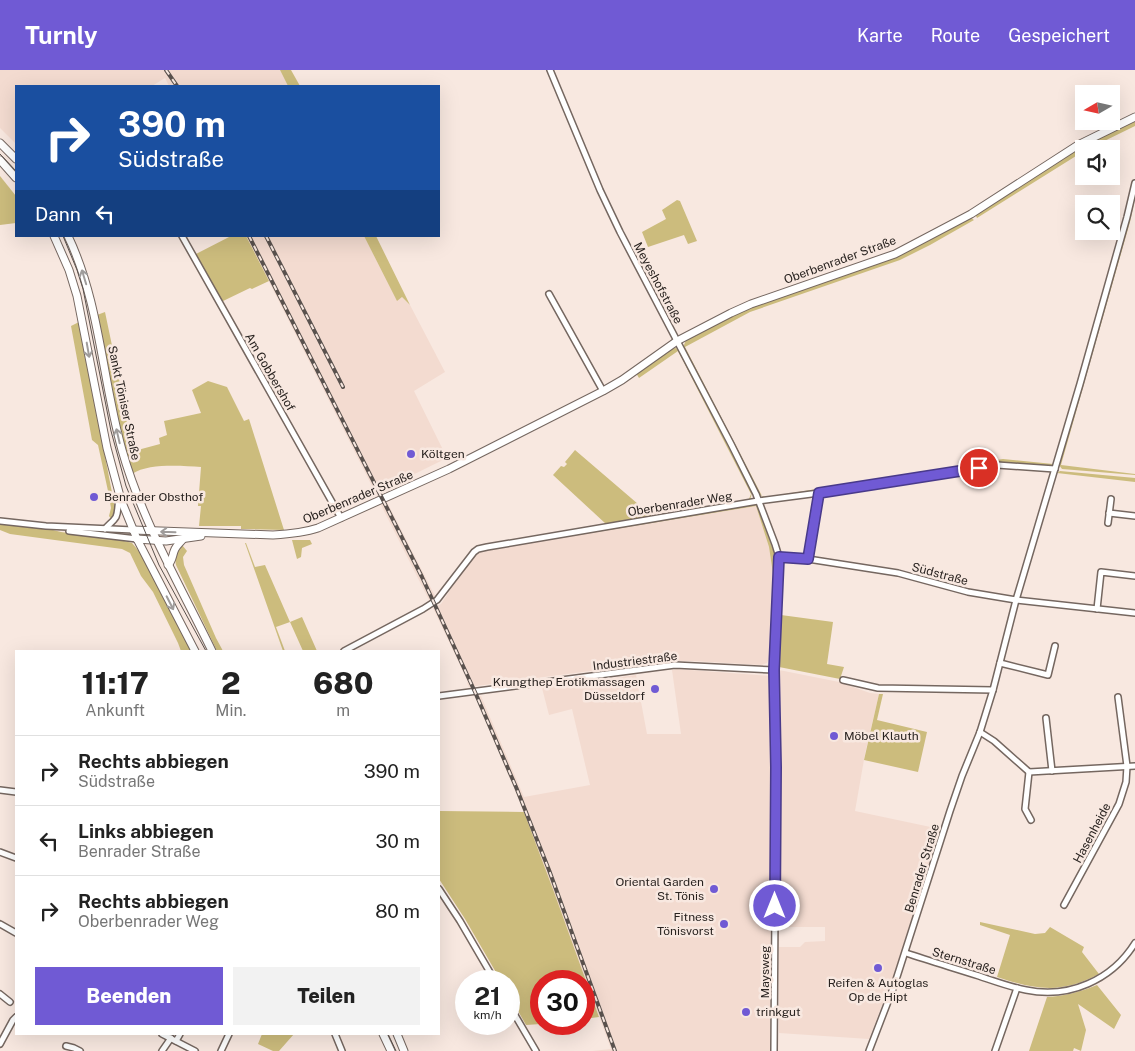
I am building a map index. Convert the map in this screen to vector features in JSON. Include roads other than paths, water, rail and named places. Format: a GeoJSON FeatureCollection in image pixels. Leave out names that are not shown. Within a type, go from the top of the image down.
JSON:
{"type":"FeatureCollection","features":[{"type":"Feature","properties":{"kind":"street","name":"Meyeshofstraße"},"geometry":{"type":"LineString","coordinates":[[550,70],[600,190],[620,232],[735,452],[759,504]]}},
{"type":"Feature","properties":{"kind":"street","name":"Oberbenrader Straße"},"geometry":{"type":"LineString","coordinates":[[0,521],[46,526],[220,534],[273,535],[307,532],[448,469],[603,391],[677,342],[731,313],[751,304],[895,254],[971,214],[1078,145],[1135,117]]}},
{"type":"Feature","properties":{"kind":"street"},"geometry":{"type":"LineString","coordinates":[[0,142],[15,158]]}},
{"type":"Feature","properties":{"kind":"street"},"geometry":{"type":"LineString","coordinates":[[0,160],[15,177]]}},
{"type":"Feature","properties":{"kind":"street","name":"Benrader Straße"},"geometry":{"type":"LineString","coordinates":[[868,1051],[895,986],[950,811],[980,732],[993,690],[1016,600],[1128,217],[1135,183]]}},
{"type":"Feature","properties":{"kind":"street","name":"Sankt Töniser Straße"},"geometry":{"type":"LineString","coordinates":[[54,237],[69,270],[77,296],[107,448],[120,496],[137,539],[194,650]]}},
{"type":"Feature","properties":{"kind":"street","name":"Sankt Töniser Straße"},"geometry":{"type":"LineString","coordinates":[[68,237],[79,261],[89,295],[121,448],[128,471],[156,541],[211,650]]}},
{"type":"Feature","properties":{"kind":"street","name":"Am Gobbershof"},"geometry":{"type":"LineString","coordinates":[[183,237],[341,518]]}},
{"type":"Feature","properties":{"kind":"street"},"geometry":{"type":"LineString","coordinates":[[549,294],[603,391]]}},
{"type":"Feature","properties":{"kind":"street","name":"Oberbenrader Weg"},"geometry":{"type":"LineString","coordinates":[[346,650],[423,610],[434,602],[474,552],[496,545],[997,465],[1055,469]]}},
{"type":"Feature","properties":{"kind":"street"},"geometry":{"type":"LineString","coordinates":[[808,559],[819,494]]}},
{"type":"Feature","properties":{"kind":"street"},"geometry":{"type":"LineString","coordinates":[[105,529],[116,516],[117,503],[120,496]]}},
{"type":"Feature","properties":{"kind":"street"},"geometry":{"type":"LineString","coordinates":[[1108,523],[1111,499]]}},
{"type":"Feature","properties":{"kind":"street","name":"Maysweg"},"geometry":{"type":"LineString","coordinates":[[759,504],[779,557],[774,670],[776,767],[774,1051]]}},
{"type":"Feature","properties":{"kind":"street"},"geometry":{"type":"LineString","coordinates":[[1109,513],[1135,516]]}},
{"type":"Feature","properties":{"kind":"street","name":"Oberbenrader Straße"},"geometry":{"type":"LineString","coordinates":[[46,526],[64,530],[156,541],[220,534]]}},
{"type":"Feature","properties":{"kind":"street"},"geometry":{"type":"LineString","coordinates":[[168,565],[173,560],[174,551],[183,539]]}},
{"type":"Feature","properties":{"kind":"street","name":"Südstraße"},"geometry":{"type":"LineString","coordinates":[[779,557],[808,559],[898,573],[968,592],[1016,600],[1135,613]]}},
{"type":"Feature","properties":{"kind":"street"},"geometry":{"type":"LineString","coordinates":[[1097,609],[1101,572],[1135,576]]}},
{"type":"Feature","properties":{"kind":"street"},"geometry":{"type":"LineString","coordinates":[[1000,663],[1048,675],[1055,646]]}},
{"type":"Feature","properties":{"kind":"street","name":"Industriestraße"},"geometry":{"type":"LineString","coordinates":[[440,696],[675,665],[774,670]]}},
{"type":"Feature","properties":{"kind":"street"},"geometry":{"type":"LineString","coordinates":[[843,680],[878,688],[993,690]]}},
{"type":"Feature","properties":{"kind":"street","name":"Hasenheide"},"geometry":{"type":"LineString","coordinates":[[1064,905],[1119,804],[1126,782],[1127,766],[1118,697]]}},
{"type":"Feature","properties":{"kind":"street"},"geometry":{"type":"LineString","coordinates":[[1046,718],[1052,771]]}},
{"type":"Feature","properties":{"kind":"street"},"geometry":{"type":"LineString","coordinates":[[980,732],[994,741],[1029,772],[1135,766]]}},
{"type":"Feature","properties":{"kind":"street"},"geometry":{"type":"LineString","coordinates":[[1029,772],[1025,809],[1032,820]]}},
{"type":"Feature","properties":{"kind":"street"},"geometry":{"type":"LineString","coordinates":[[1,792],[15,792]]}},
{"type":"Feature","properties":{"kind":"street"},"geometry":{"type":"LineString","coordinates":[[0,852],[15,858]]}},
{"type":"Feature","properties":{"kind":"street"},"geometry":{"type":"LineString","coordinates":[[440,891],[489,970]]}},
{"type":"Feature","properties":{"kind":"street"},"geometry":{"type":"LineString","coordinates":[[0,924],[15,932]]}},
{"type":"Feature","properties":{"kind":"street","name":"Sternstraße"},"geometry":{"type":"LineString","coordinates":[[906,953],[1017,988],[1034,992],[1052,992],[1071,990],[1100,978],[1116,967],[1135,943]]}},
{"type":"Feature","properties":{"kind":"street"},"geometry":{"type":"LineString","coordinates":[[995,1051],[1017,988]]}},
{"type":"Feature","properties":{"kind":"street"},"geometry":{"type":"LineString","coordinates":[[0,994],[10,1002]]}},
{"type":"Feature","properties":{"kind":"street"},"geometry":{"type":"LineString","coordinates":[[0,1044],[15,1018]]}},
{"type":"Feature","properties":{"kind":"street"},"geometry":{"type":"LineString","coordinates":[[520,1023],[536,1051]]}},
{"type":"Feature","properties":{"kind":"street"},"geometry":{"type":"LineString","coordinates":[[164,1035],[195,1051]]}},
{"type":"Feature","properties":{"kind":"street"},"geometry":{"type":"LineString","coordinates":[[176,1041],[179,1035]]}},
{"type":"Feature","properties":{"kind":"street"},"geometry":{"type":"LineString","coordinates":[[221,1051],[229,1035]]}},
{"type":"Feature","properties":{"kind":"street"},"geometry":{"type":"LineString","coordinates":[[334,1035],[342,1051]]}},
{"type":"Feature","properties":{"kind":"street"},"geometry":{"type":"LineString","coordinates":[[383,1035],[391,1051]]}},
{"type":"Feature","properties":{"kind":"street"},"geometry":{"type":"LineString","coordinates":[[398,1035],[404,1051]]}},
{"type":"Feature","properties":{"kind":"street"},"geometry":{"type":"LineString","coordinates":[[162,1051],[171,1038]]}},
{"type":"Feature","properties":{"kind":"street"},"geometry":{"type":"LineString","coordinates":[[66,1046],[80,1051]]}},
{"type":"Feature","properties":{"kind":"tram line"},"geometry":{"type":"LineString","coordinates":[[0,154],[15,170]]}},
{"type":"Feature","properties":{"kind":"tram line"},"geometry":{"type":"LineString","coordinates":[[63,237],[83,289],[111,431],[126,486],[159,565],[205,650]]}},
{"type":"Feature","properties":{"kind":"tram line"},"geometry":{"type":"LineString","coordinates":[[388,1035],[396,1051]]}},
{"type":"Feature","properties":{"kind":"railway"},"geometry":{"type":"LineString","coordinates":[[166,70],[176,85]]}},
{"type":"Feature","properties":{"kind":"railway"},"geometry":{"type":"LineString","coordinates":[[250,237],[422,577],[475,692],[549,870],[615,1051]]}},
{"type":"Feature","properties":{"kind":"railway"},"geometry":{"type":"LineString","coordinates":[[267,237],[343,387]]}},
{"type":"Feature","properties":{"kind":"place","name":"Költgen"},"geometry":{"type":"Point","coordinates":[411,454]}},
{"type":"Feature","properties":{"kind":"place","name":"Benrader Obsthof"},"geometry":{"type":"Point","coordinates":[94,497]}},
{"type":"Feature","properties":{"kind":"place","name":"Krungthep Erotikmassagen Düsseldorf"},"geometry":{"type":"Point","coordinates":[655,689]}},
{"type":"Feature","properties":{"kind":"place","name":"Möbel Klauth"},"geometry":{"type":"Point","coordinates":[834,736]}},
{"type":"Feature","properties":{"kind":"place","name":"Oriental Garden St. Tönis"},"geometry":{"type":"Point","coordinates":[714,889]}},
{"type":"Feature","properties":{"kind":"place","name":"Fitness Tönisvorst"},"geometry":{"type":"Point","coordinates":[724,924]}},
{"type":"Feature","properties":{"kind":"place","name":"Reifen & Autoglas Op de Hipt"},"geometry":{"type":"Point","coordinates":[878,968]}},
{"type":"Feature","properties":{"kind":"place","name":"trinkgut"},"geometry":{"type":"Point","coordinates":[746,1012]}}]}
